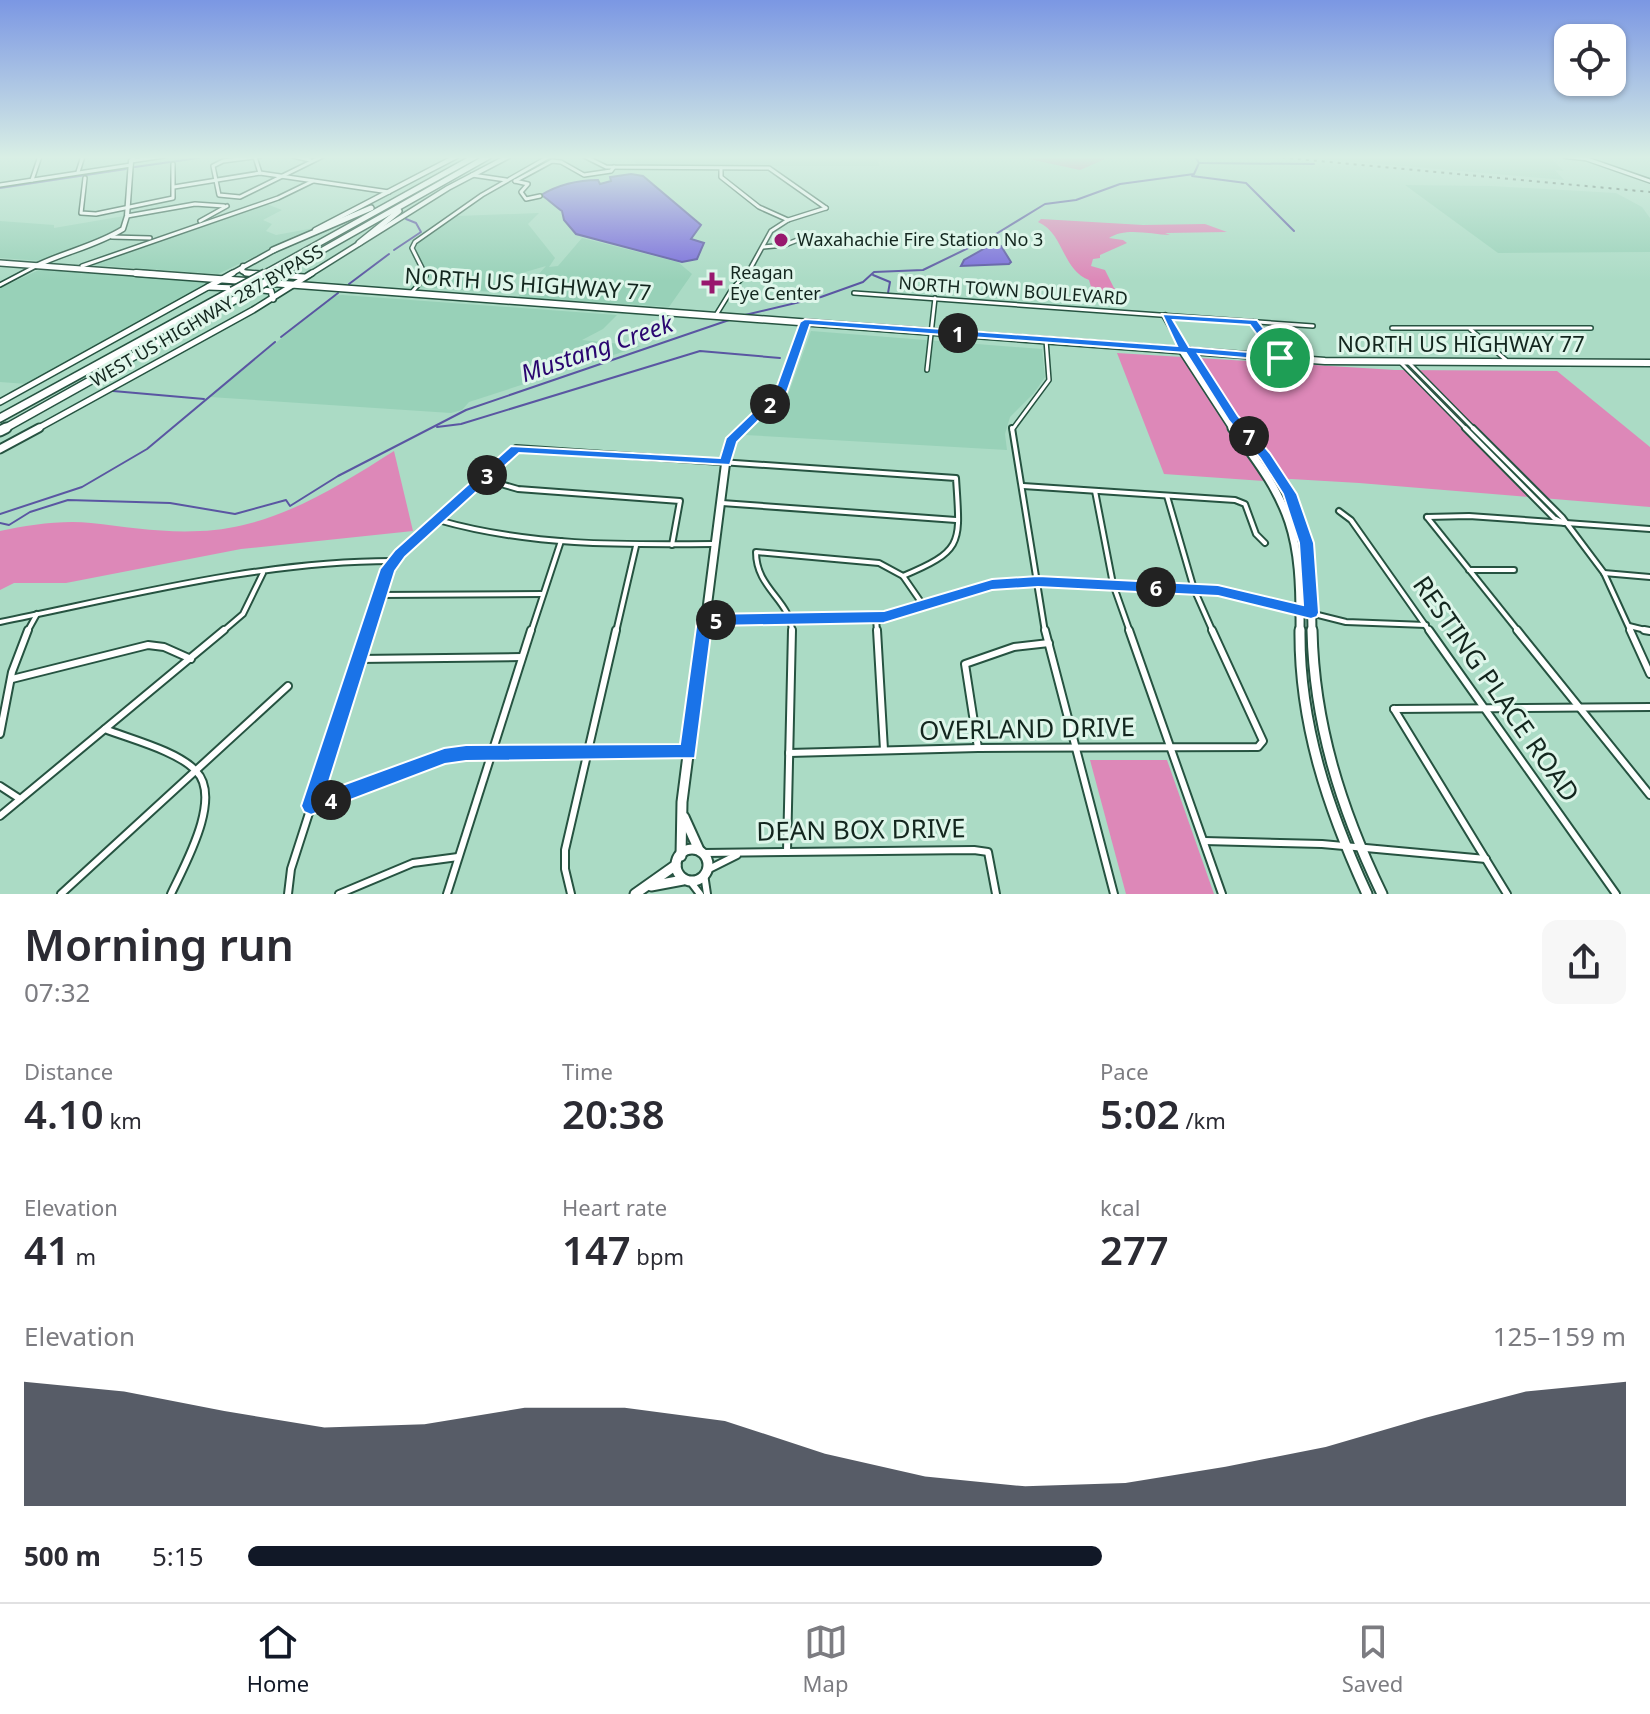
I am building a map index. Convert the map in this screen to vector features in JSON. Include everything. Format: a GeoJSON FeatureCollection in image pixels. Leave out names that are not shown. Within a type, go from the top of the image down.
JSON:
{"type":"FeatureCollection","features":[{"type":"Feature","properties":{"kind":"highway"},"geometry":{"type":"LineString","coordinates":[[273,250],[396,198]]}},
{"type":"Feature","properties":{"kind":"highway"},"geometry":{"type":"LineString","coordinates":[[0,416],[405,198]]}},
{"type":"Feature","properties":{"kind":"highway"},"geometry":{"type":"LineString","coordinates":[[0,431],[284,272],[408,198]]}},
{"type":"Feature","properties":{"kind":"highway"},"geometry":{"type":"LineString","coordinates":[[359,243],[416,198]]}},
{"type":"Feature","properties":{"kind":"main road"},"geometry":{"type":"LineString","coordinates":[[39,265],[67,251],[112,237],[123,229],[128,198]]}},
{"type":"Feature","properties":{"kind":"main road","name":"WEST US HIGHWAY 287 BYPASS"},"geometry":{"type":"LineString","coordinates":[[0,402],[218,279],[378,198]]}},
{"type":"Feature","properties":{"kind":"main road","name":"WEST US HIGHWAY 287 BYPASS"},"geometry":{"type":"LineString","coordinates":[[0,449],[273,299],[434,198]]}},
{"type":"Feature","properties":{"kind":"main road","name":"NORTH US HIGHWAY 77"},"geometry":{"type":"LineString","coordinates":[[0,262],[1280,358],[1650,363]]}},
{"type":"Feature","properties":{"kind":"main road","name":"NORTH US HIGHWAY 77"},"geometry":{"type":"LineString","coordinates":[[39,265],[109,268],[218,279]]}},
{"type":"Feature","properties":{"kind":"main road"},"geometry":{"type":"LineString","coordinates":[[243,266],[242,271],[246,273],[309,276]]}},
{"type":"Feature","properties":{"kind":"main road"},"geometry":{"type":"LineString","coordinates":[[102,272],[109,268]]}},
{"type":"Feature","properties":{"kind":"main road"},"geometry":{"type":"LineString","coordinates":[[199,290],[215,286],[269,290],[273,293],[273,299]]}},
{"type":"Feature","properties":{"kind":"main road"},"geometry":{"type":"LineString","coordinates":[[1165,316],[1224,418],[1256,455],[1281,494],[1296,544],[1301,675],[1318,769],[1367,894]]}},
{"type":"Feature","properties":{"kind":"main road"},"geometry":{"type":"LineString","coordinates":[[688,880],[678,874],[678,860],[688,752],[725,462],[730,441],[781,392],[805,322]]}},
{"type":"Feature","properties":{"kind":"main road"},"geometry":{"type":"LineString","coordinates":[[1185,350],[1233,418],[1266,456],[1290,494],[1307,543],[1314,676],[1322,731],[1360,847],[1382,894]]}},
{"type":"Feature","properties":{"kind":"main road"},"geometry":{"type":"LineString","coordinates":[[647,887],[688,880],[705,872],[708,861],[683,813]]}},
{"type":"Feature","properties":{"kind":"main road"},"geometry":{"type":"LineString","coordinates":[[635,894],[690,850],[702,852]]}},
{"type":"Feature","properties":{"kind":"street"},"geometry":{"type":"LineString","coordinates":[[83,198],[82,214],[127,209],[173,198]]}},
{"type":"Feature","properties":{"kind":"street"},"geometry":{"type":"LineString","coordinates":[[82,266],[279,198]]}},
{"type":"Feature","properties":{"kind":"street"},"geometry":{"type":"LineString","coordinates":[[410,294],[426,276],[412,248],[415,242],[481,198]]}},
{"type":"Feature","properties":{"kind":"street"},"geometry":{"type":"LineString","coordinates":[[746,198],[788,220]]}},
{"type":"Feature","properties":{"kind":"street"},"geometry":{"type":"LineString","coordinates":[[719,315],[771,231],[788,220],[826,208],[811,198]]}},
{"type":"Feature","properties":{"kind":"street"},"geometry":{"type":"LineString","coordinates":[[112,237],[150,238],[197,223],[227,206],[195,204],[127,216]]}},
{"type":"Feature","properties":{"kind":"street"},"geometry":{"type":"LineString","coordinates":[[763,247],[785,245],[810,235]]}},
{"type":"Feature","properties":{"kind":"street"},"geometry":{"type":"LineString","coordinates":[[0,285],[39,265]]}},
{"type":"Feature","properties":{"kind":"street","name":"NORTH TOWN BOULEVARD"},"geometry":{"type":"LineString","coordinates":[[854,293],[1313,326]]}},
{"type":"Feature","properties":{"kind":"street"},"geometry":{"type":"LineString","coordinates":[[927,370],[935,299]]}},
{"type":"Feature","properties":{"kind":"street"},"geometry":{"type":"LineString","coordinates":[[1253,322],[1280,358]]}},
{"type":"Feature","properties":{"kind":"street"},"geometry":{"type":"LineString","coordinates":[[1392,328],[1591,328]]}},
{"type":"Feature","properties":{"kind":"street"},"geometry":{"type":"LineString","coordinates":[[1469,328],[1508,362]]}},
{"type":"Feature","properties":{"kind":"street"},"geometry":{"type":"LineString","coordinates":[[1046,340],[1049,380],[1012,426],[1012,440],[1023,486],[1031,557],[1049,643],[1114,894]]}},
{"type":"Feature","properties":{"kind":"street"},"geometry":{"type":"LineString","coordinates":[[1404,362],[1562,517],[1604,573],[1650,674]]}},
{"type":"Feature","properties":{"kind":"street"},"geometry":{"type":"LineString","coordinates":[[288,894],[291,869],[378,595],[393,561],[516,448],[956,478],[957,540],[943,558],[903,576]]}},
{"type":"Feature","properties":{"kind":"street"},"geometry":{"type":"LineString","coordinates":[[483,479],[518,489],[680,501],[672,545]]}},
{"type":"Feature","properties":{"kind":"street"},"geometry":{"type":"LineString","coordinates":[[1023,486],[1235,500],[1245,504],[1256,534],[1265,543]]}},
{"type":"Feature","properties":{"kind":"street"},"geometry":{"type":"LineString","coordinates":[[1095,491],[1113,584],[1222,894]]}},
{"type":"Feature","properties":{"kind":"street"},"geometry":{"type":"LineString","coordinates":[[1167,496],[1194,589]]}},
{"type":"Feature","properties":{"kind":"street"},"geometry":{"type":"LineString","coordinates":[[719,503],[957,520]]}},
{"type":"Feature","properties":{"kind":"street","name":"RESTING PLACE ROAD"},"geometry":{"type":"LineString","coordinates":[[1339,511],[1351,520],[1616,894]]}},
{"type":"Feature","properties":{"kind":"street"},"geometry":{"type":"LineString","coordinates":[[1650,529],[1469,516],[1427,517],[1650,795]]}},
{"type":"Feature","properties":{"kind":"street"},"geometry":{"type":"LineString","coordinates":[[438,520],[491,535],[636,546],[714,544]]}},
{"type":"Feature","properties":{"kind":"street"},"geometry":{"type":"LineString","coordinates":[[447,894],[561,541]]}},
{"type":"Feature","properties":{"kind":"street"},"geometry":{"type":"LineString","coordinates":[[571,894],[565,869],[565,850],[636,546]]}},
{"type":"Feature","properties":{"kind":"street"},"geometry":{"type":"LineString","coordinates":[[787,851],[790,619],[762,584],[755,562],[756,552],[879,563],[903,576],[923,605]]}},
{"type":"Feature","properties":{"kind":"street"},"geometry":{"type":"LineString","coordinates":[[0,622],[187,584],[352,561],[393,561]]}},
{"type":"Feature","properties":{"kind":"street"},"geometry":{"type":"LineString","coordinates":[[1469,570],[1514,570]]}},
{"type":"Feature","properties":{"kind":"street"},"geometry":{"type":"LineString","coordinates":[[0,816],[243,614],[263,573]]}},
{"type":"Feature","properties":{"kind":"street"},"geometry":{"type":"LineString","coordinates":[[1604,573],[1650,577]]}},
{"type":"Feature","properties":{"kind":"street"},"geometry":{"type":"LineString","coordinates":[[705,620],[876,618],[992,584],[1038,582],[1113,584],[1242,594],[1367,625],[1426,625]]}},
{"type":"Feature","properties":{"kind":"street","name":"OVERLAND DRIVE"},"geometry":{"type":"LineString","coordinates":[[789,753],[978,748],[1258,747],[1263,741],[1194,589]]}},
{"type":"Feature","properties":{"kind":"street"},"geometry":{"type":"LineString","coordinates":[[378,595],[543,594]]}},
{"type":"Feature","properties":{"kind":"street"},"geometry":{"type":"LineString","coordinates":[[0,734],[15,655],[23,634],[37,614]]}},
{"type":"Feature","properties":{"kind":"street"},"geometry":{"type":"LineString","coordinates":[[876,618],[884,750]]}},
{"type":"Feature","properties":{"kind":"street"},"geometry":{"type":"LineString","coordinates":[[1629,626],[1650,631]]}},
{"type":"Feature","properties":{"kind":"street"},"geometry":{"type":"LineString","coordinates":[[978,748],[965,664],[1014,647],[1049,643]]}},
{"type":"Feature","properties":{"kind":"street"},"geometry":{"type":"LineString","coordinates":[[12,679],[62,664],[148,645],[164,647],[191,659]]}},
{"type":"Feature","properties":{"kind":"street"},"geometry":{"type":"LineString","coordinates":[[358,659],[522,657]]}},
{"type":"Feature","properties":{"kind":"street"},"geometry":{"type":"LineString","coordinates":[[61,894],[288,686]]}},
{"type":"Feature","properties":{"kind":"street"},"geometry":{"type":"LineString","coordinates":[[1507,894],[1394,709],[1650,707]]}},
{"type":"Feature","properties":{"kind":"street"},"geometry":{"type":"LineString","coordinates":[[105,729],[195,769],[207,789],[207,801],[171,894]]}},
{"type":"Feature","properties":{"kind":"street"},"geometry":{"type":"LineString","coordinates":[[311,806],[444,756],[491,752],[688,752]]}},
{"type":"Feature","properties":{"kind":"street"},"geometry":{"type":"LineString","coordinates":[[0,786],[20,799]]}},
{"type":"Feature","properties":{"kind":"street"},"geometry":{"type":"LineString","coordinates":[[1204,841],[1279,841],[1360,847],[1426,857],[1486,859]]}},
{"type":"Feature","properties":{"kind":"street","name":"DEAN BOX DRIVE"},"geometry":{"type":"LineString","coordinates":[[702,852],[988,852],[996,894]]}},
{"type":"Feature","properties":{"kind":"street","name":"DEAN BOX DRIVE"},"geometry":{"type":"LineString","coordinates":[[705,872],[739,854]]}},
{"type":"Feature","properties":{"kind":"street"},"geometry":{"type":"LineString","coordinates":[[339,894],[413,863],[458,857]]}},
{"type":"Feature","properties":{"kind":"street"},"geometry":{"type":"LineString","coordinates":[[705,872],[707,894]]}},
{"type":"Feature","properties":{"kind":"street"},"geometry":{"type":"LineString","coordinates":[[688,880],[700,894]]}},
{"type":"Feature","properties":{"kind":"shaded area"},"geometry":{"type":"Polygon","coordinates":[[[545,198],[669,198],[701,225],[691,239],[704,243],[697,259],[682,262],[576,234],[564,220],[562,211],[545,198]]]}},
{"type":"Feature","properties":{"kind":"shaded area"},"geometry":{"type":"Polygon","coordinates":[[[1422,198],[1625,198],[1642,207],[1650,218],[1650,252],[1498,253],[1422,198]]]}},
{"type":"Feature","properties":{"kind":"shaded area"},"geometry":{"type":"Polygon","coordinates":[[[264,203],[282,210],[263,220],[272,224],[266,231],[276,235],[314,228],[218,274],[90,265],[264,203]]]}},
{"type":"Feature","properties":{"kind":"shaded area"},"geometry":{"type":"Polygon","coordinates":[[[539,213],[528,224],[555,258],[549,267],[558,266],[582,238],[678,262],[692,274],[669,307],[518,297],[546,266],[508,277],[515,290],[512,293],[415,287],[424,277],[411,252],[418,241],[449,220],[457,216],[539,213]]]}},
{"type":"Feature","properties":{"kind":"shaded area"},"geometry":{"type":"Polygon","coordinates":[[[124,216],[122,228],[102,240],[65,250],[43,261],[0,258],[0,221],[54,225],[54,228],[124,216]]]}},
{"type":"Feature","properties":{"kind":"shaded area"},"geometry":{"type":"Polygon","coordinates":[[[1041,219],[1143,225],[1205,224],[1227,232],[1165,233],[1170,235],[1130,232],[1109,238],[1127,243],[1093,259],[1091,266],[1105,270],[1114,288],[1124,293],[1092,290],[1089,280],[1073,268],[1053,234],[1038,222],[1041,219]]]}},
{"type":"Feature","properties":{"kind":"shaded area"},"geometry":{"type":"Polygon","coordinates":[[[994,243],[1001,246],[1011,262],[1009,264],[961,266],[964,260],[994,243]]]}},
{"type":"Feature","properties":{"kind":"shaded area"},"geometry":{"type":"Polygon","coordinates":[[[41,269],[209,283],[27,384],[0,382],[0,288],[41,269]]]}},
{"type":"Feature","properties":{"kind":"shaded area"},"geometry":{"type":"Polygon","coordinates":[[[334,296],[617,315],[603,329],[582,340],[641,346],[469,402],[462,410],[451,413],[210,397],[323,304],[334,296]]]}},
{"type":"Feature","properties":{"kind":"shaded area"},"geometry":{"type":"Polygon","coordinates":[[[811,331],[1042,349],[1045,377],[1010,417],[1005,434],[1007,450],[745,435],[788,395],[811,331]]]}},
{"type":"Feature","properties":{"kind":"shaded area"},"geometry":{"type":"Polygon","coordinates":[[[1117,353],[1395,370],[1557,371],[1650,447],[1650,507],[1359,483],[1164,474],[1117,353]]]}},
{"type":"Feature","properties":{"kind":"shaded area"},"geometry":{"type":"Polygon","coordinates":[[[394,451],[413,531],[241,549],[66,583],[14,583],[0,590],[0,531],[68,522],[172,531],[200,531],[253,523],[302,504],[394,451]]]}},
{"type":"Feature","properties":{"kind":"shaded area"},"geometry":{"type":"Polygon","coordinates":[[[1090,760],[1167,760],[1214,894],[1126,894],[1090,760]]]}},
{"type":"Feature","properties":{"kind":"waterway","name":"Mustang Creek"},"geometry":{"type":"LineString","coordinates":[[745,315],[821,297],[863,282],[874,272],[923,270],[991,237],[1045,204],[1082,198]]}},
{"type":"Feature","properties":{"kind":"waterway"},"geometry":{"type":"LineString","coordinates":[[1261,198],[1294,231]]}},
{"type":"Feature","properties":{"kind":"waterway"},"geometry":{"type":"LineString","coordinates":[[394,250],[421,232],[416,223],[406,219]]}},
{"type":"Feature","properties":{"kind":"waterway"},"geometry":{"type":"LineString","coordinates":[[349,284],[389,254]]}},
{"type":"Feature","properties":{"kind":"waterway"},"geometry":{"type":"LineString","coordinates":[[873,275],[890,282],[888,293]]}},
{"type":"Feature","properties":{"kind":"waterway"},"geometry":{"type":"LineString","coordinates":[[281,337],[338,293]]}},
{"type":"Feature","properties":{"kind":"waterway","name":"Mustang Creek"},"geometry":{"type":"LineString","coordinates":[[0,523],[9,525],[30,512],[68,500],[170,503],[235,514],[286,500],[290,506],[338,476],[466,410],[732,319]]}},
{"type":"Feature","properties":{"kind":"waterway"},"geometry":{"type":"LineString","coordinates":[[0,514],[82,487],[147,449],[275,342]]}},
{"type":"Feature","properties":{"kind":"waterway"},"geometry":{"type":"LineString","coordinates":[[437,427],[461,424],[700,351],[780,358]]}},
{"type":"Feature","properties":{"kind":"waterway"},"geometry":{"type":"LineString","coordinates":[[113,391],[204,399]]}},
{"type":"Feature","properties":{"kind":"place","name":"Waxahachie Fire Station No 3"},"geometry":{"type":"Point","coordinates":[781,240]}},
{"type":"Feature","properties":{"kind":"place","name":"Reagan Eye Center"},"geometry":{"type":"Point","coordinates":[712,283]}},
{"type":"Feature","properties":{"kind":"route"},"geometry":{"type":"LineString","coordinates":[[1280,358],[1189,350],[1181,350],[805,322],[781,392],[730,441],[725,462],[516,448],[400,554],[388,569],[311,806],[444,756],[491,752],[688,752],[705,620],[884,617],[1002,582],[1218,590],[1311,613],[1307,543],[1290,494],[1266,456],[1233,418],[1189,350],[1185,350],[1165,316],[1253,322],[1280,358]]}}]}
